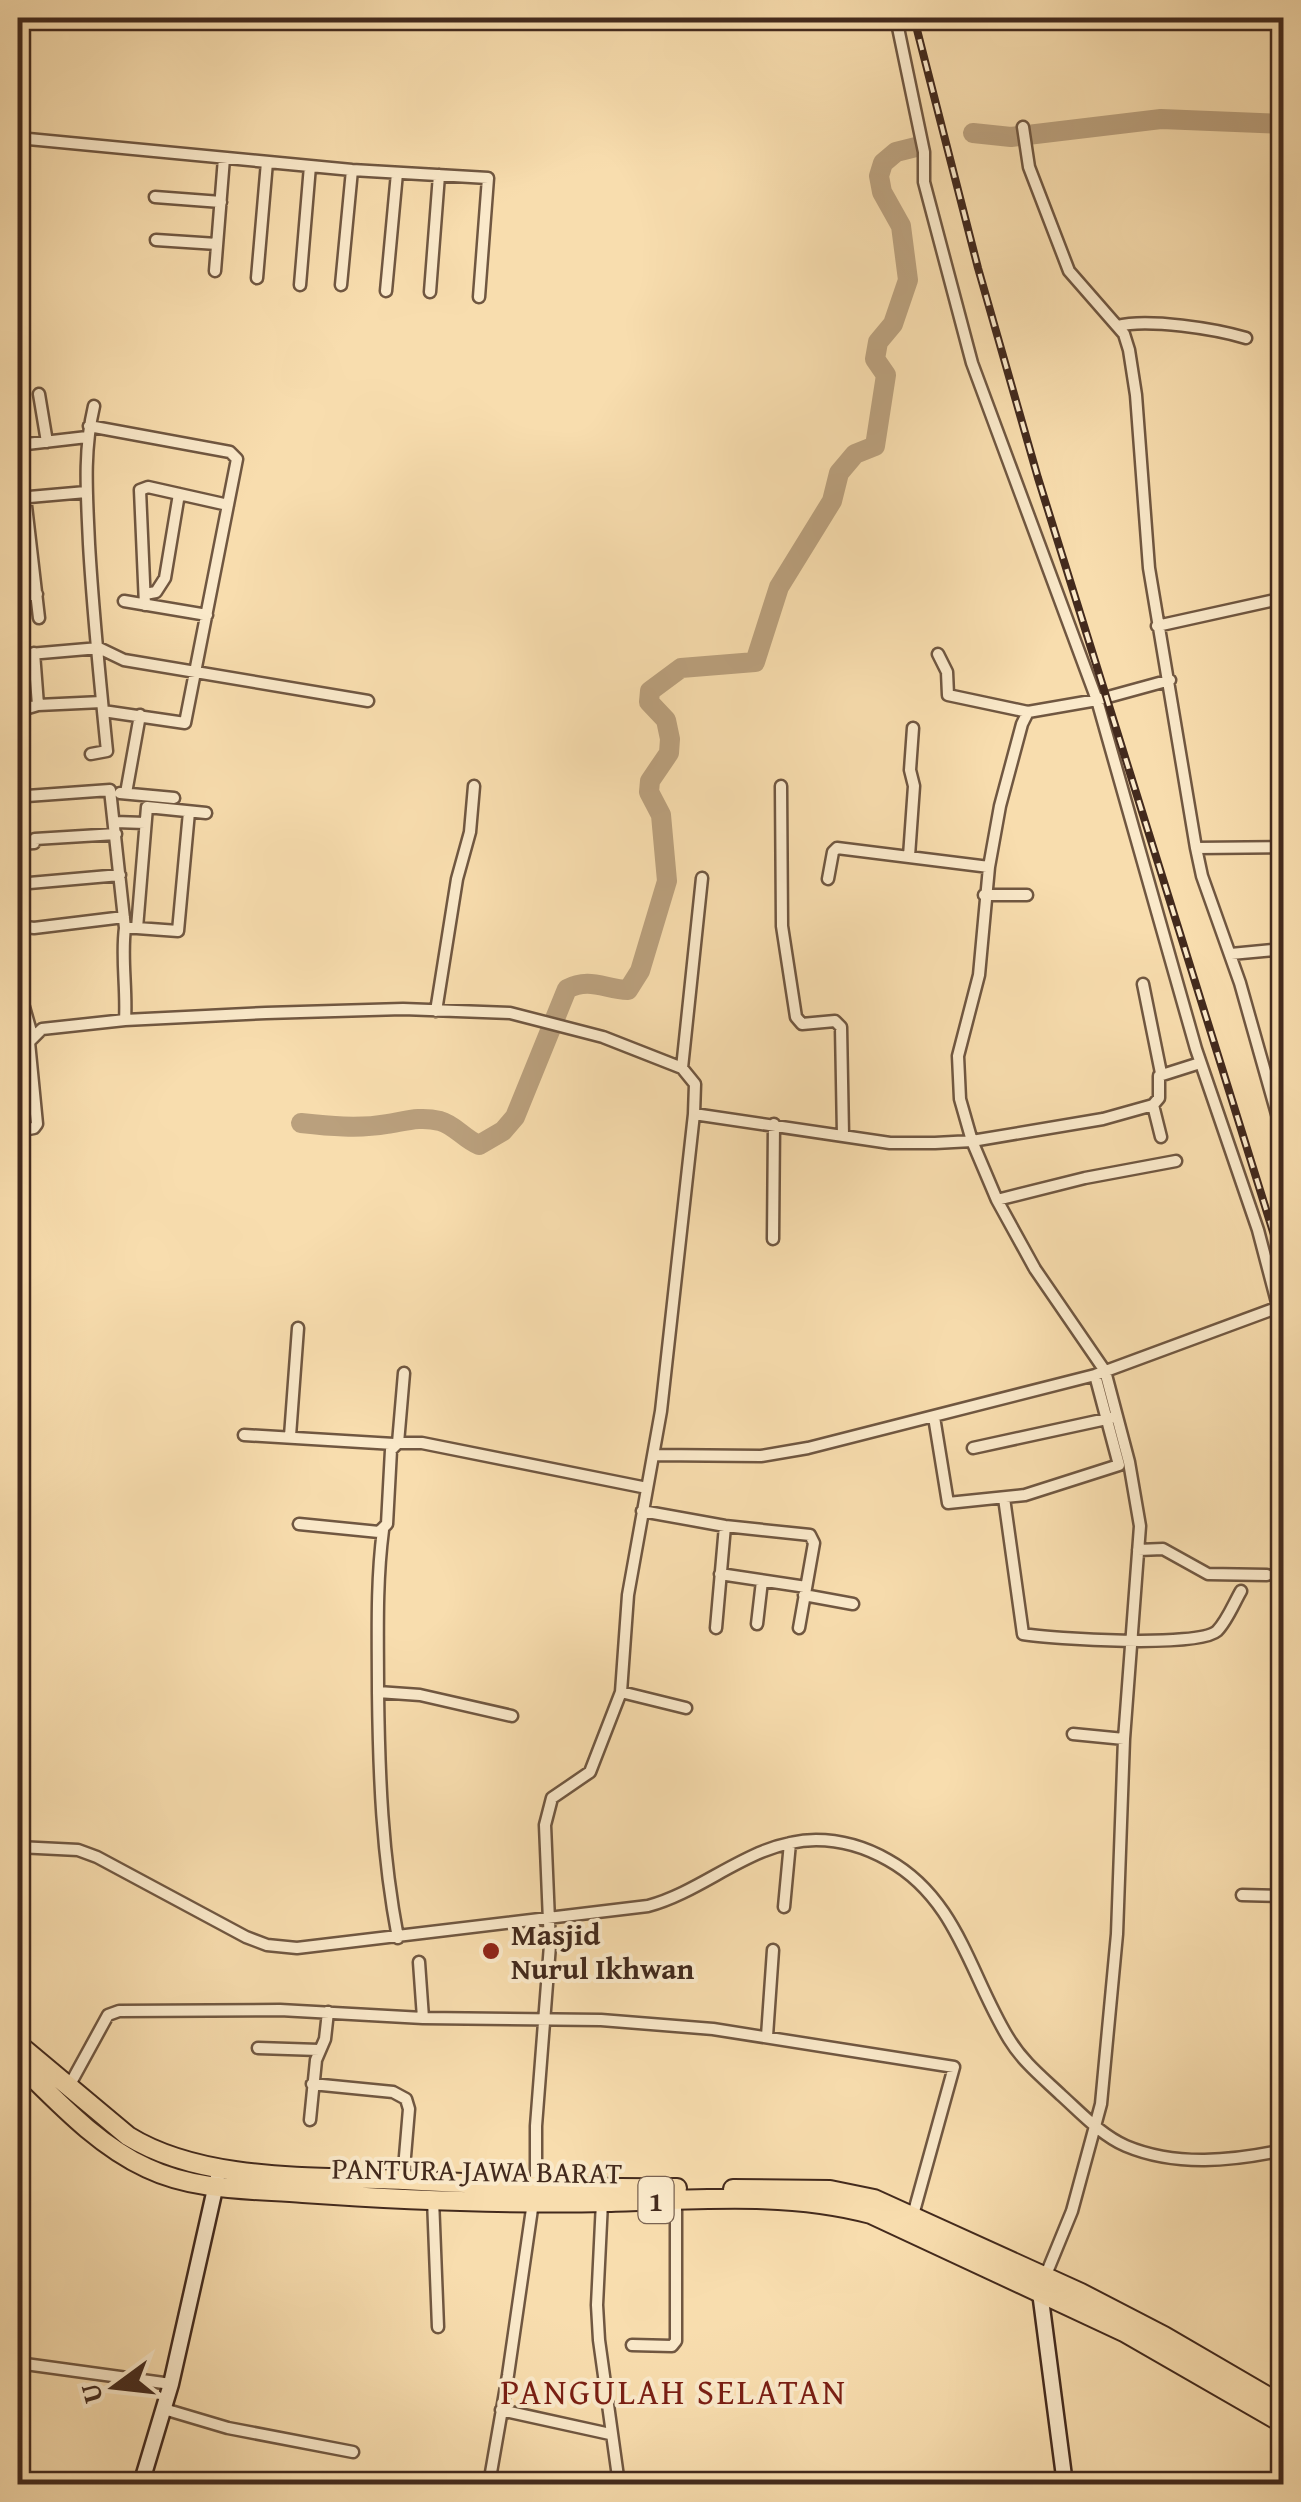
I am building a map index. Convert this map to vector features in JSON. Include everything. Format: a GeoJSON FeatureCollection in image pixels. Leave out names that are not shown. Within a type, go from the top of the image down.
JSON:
{"type":"FeatureCollection","features":[{"type":"Feature","properties":{"kind":"highway","name":"1"},"geometry":{"type":"LineString","coordinates":[[18,2044],[68,2089],[145,2147],[194,2163],[218,2177],[403,2180],[534,2194],[830,2190],[874,2199],[913,2215],[1043,2284],[1164,2336],[1284,2406]]}},
{"type":"Feature","properties":{"kind":"highway","name":"PANTURA JAWA BARAT"},"geometry":{"type":"LineString","coordinates":[[18,2064],[124,2156],[164,2176],[218,2177],[432,2198],[534,2194],[602,2202],[789,2201],[848,2208],[1043,2284],[1284,2424]]}},
{"type":"Feature","properties":{"kind":"street"},"geometry":{"type":"LineString","coordinates":[[18,35],[32,18]]}},
{"type":"Feature","properties":{"kind":"street"},"geometry":{"type":"LineString","coordinates":[[896,18],[924,156],[924,182],[972,364],[1096,700],[1200,1062],[1258,1230],[1284,1329]]}},
{"type":"Feature","properties":{"kind":"street"},"geometry":{"type":"LineString","coordinates":[[1023,133],[1040,200],[1069,271],[1124,334],[1133,366],[1157,626],[1161,656],[1170,680],[1196,848],[1284,1139]]}},
{"type":"Feature","properties":{"kind":"street"},"geometry":{"type":"LineString","coordinates":[[18,138],[352,170],[488,178],[479,297]]}},
{"type":"Feature","properties":{"kind":"street"},"geometry":{"type":"LineString","coordinates":[[215,272],[224,158]]}},
{"type":"Feature","properties":{"kind":"street"},"geometry":{"type":"LineString","coordinates":[[257,278],[268,162]]}},
{"type":"Feature","properties":{"kind":"street"},"geometry":{"type":"LineString","coordinates":[[300,284],[310,166]]}},
{"type":"Feature","properties":{"kind":"street"},"geometry":{"type":"LineString","coordinates":[[341,285],[352,170]]}},
{"type":"Feature","properties":{"kind":"street"},"geometry":{"type":"LineString","coordinates":[[386,291],[396,173]]}},
{"type":"Feature","properties":{"kind":"street"},"geometry":{"type":"LineString","coordinates":[[430,292],[440,175]]}},
{"type":"Feature","properties":{"kind":"street"},"geometry":{"type":"LineString","coordinates":[[155,197],[221,202]]}},
{"type":"Feature","properties":{"kind":"street"},"geometry":{"type":"LineString","coordinates":[[156,240],[217,244]]}},
{"type":"Feature","properties":{"kind":"street"},"geometry":{"type":"LineString","coordinates":[[1117,326],[1142,322],[1199,330],[1209,327],[1246,338]]}},
{"type":"Feature","properties":{"kind":"street"},"geometry":{"type":"LineString","coordinates":[[39,394],[47,442]]}},
{"type":"Feature","properties":{"kind":"street"},"geometry":{"type":"LineString","coordinates":[[91,754],[107,752],[92,607],[86,492],[88,431],[94,406]]}},
{"type":"Feature","properties":{"kind":"street"},"geometry":{"type":"LineString","coordinates":[[18,445],[88,431],[234,453],[237,459],[185,723],[102,706],[38,705],[18,711]]}},
{"type":"Feature","properties":{"kind":"street"},"geometry":{"type":"LineString","coordinates":[[145,599],[140,490],[148,487],[228,504]]}},
{"type":"Feature","properties":{"kind":"street"},"geometry":{"type":"LineString","coordinates":[[38,618],[21,498],[86,492]]}},
{"type":"Feature","properties":{"kind":"street"},"geometry":{"type":"LineString","coordinates":[[145,599],[156,592],[165,578],[179,494]]}},
{"type":"Feature","properties":{"kind":"street"},"geometry":{"type":"LineString","coordinates":[[18,544],[30,542]]}},
{"type":"Feature","properties":{"kind":"street"},"geometry":{"type":"LineString","coordinates":[[18,596],[37,594]]}},
{"type":"Feature","properties":{"kind":"street"},"geometry":{"type":"LineString","coordinates":[[1157,626],[1284,598]]}},
{"type":"Feature","properties":{"kind":"street"},"geometry":{"type":"LineString","coordinates":[[124,601],[145,599],[207,616]]}},
{"type":"Feature","properties":{"kind":"street"},"geometry":{"type":"LineString","coordinates":[[18,655],[99,648],[124,660],[368,701]]}},
{"type":"Feature","properties":{"kind":"street"},"geometry":{"type":"LineString","coordinates":[[34,653],[38,705]]}},
{"type":"Feature","properties":{"kind":"street"},"geometry":{"type":"LineString","coordinates":[[938,654],[947,672],[947,694],[1028,712],[1096,700],[1170,680]]}},
{"type":"Feature","properties":{"kind":"street"},"geometry":{"type":"LineString","coordinates":[[1028,712],[1010,764],[988,867],[979,975],[958,1056],[960,1098],[972,1140],[997,1200],[1100,1373],[1138,1502],[1108,2050],[1097,2128],[1072,2211],[1043,2284],[1066,2484]]}},
{"type":"Feature","properties":{"kind":"street"},"geometry":{"type":"LineString","coordinates":[[140,715],[121,793],[174,798]]}},
{"type":"Feature","properties":{"kind":"street"},"geometry":{"type":"LineString","coordinates":[[909,856],[913,728]]}},
{"type":"Feature","properties":{"kind":"street"},"geometry":{"type":"LineString","coordinates":[[436,1011],[457,879],[470,832],[474,786]]}},
{"type":"Feature","properties":{"kind":"street"},"geometry":{"type":"LineString","coordinates":[[780,786],[782,926],[796,1017],[802,1024],[835,1022],[841,1027],[843,1135]]}},
{"type":"Feature","properties":{"kind":"street"},"geometry":{"type":"LineString","coordinates":[[26,796],[110,790],[129,924]]}},
{"type":"Feature","properties":{"kind":"street"},"geometry":{"type":"LineString","coordinates":[[125,1020],[129,924],[147,807],[206,814]]}},
{"type":"Feature","properties":{"kind":"street"},"geometry":{"type":"LineString","coordinates":[[18,926],[129,924],[178,932],[189,812]]}},
{"type":"Feature","properties":{"kind":"street"},"geometry":{"type":"LineString","coordinates":[[18,844],[145,823]]}},
{"type":"Feature","properties":{"kind":"street"},"geometry":{"type":"LineString","coordinates":[[1196,848],[1284,847]]}},
{"type":"Feature","properties":{"kind":"street"},"geometry":{"type":"LineString","coordinates":[[828,880],[837,848],[988,867]]}},
{"type":"Feature","properties":{"kind":"street"},"geometry":{"type":"LineString","coordinates":[[18,884],[120,874]]}},
{"type":"Feature","properties":{"kind":"street"},"geometry":{"type":"LineString","coordinates":[[682,1068],[702,878]]}},
{"type":"Feature","properties":{"kind":"street"},"geometry":{"type":"LineString","coordinates":[[984,895],[1027,895]]}},
{"type":"Feature","properties":{"kind":"street"},"geometry":{"type":"LineString","coordinates":[[1230,954],[1284,948]]}},
{"type":"Feature","properties":{"kind":"street"},"geometry":{"type":"LineString","coordinates":[[694,1114],[909,1144],[972,1140],[1103,1118],[1153,1105],[1159,1098],[1161,1074],[1142,984]]}},
{"type":"Feature","properties":{"kind":"street"},"geometry":{"type":"LineString","coordinates":[[18,986],[32,1035]]}},
{"type":"Feature","properties":{"kind":"street"},"geometry":{"type":"LineString","coordinates":[[18,1131],[37,1124],[29,1042],[32,1035],[42,1028],[125,1020],[266,1012],[510,1013],[603,1037],[682,1068],[695,1084],[654,1455],[628,1595],[620,1692],[590,1772],[557,1794],[548,1806],[545,1842],[549,1981],[534,2194],[489,2484]]}},
{"type":"Feature","properties":{"kind":"street"},"geometry":{"type":"LineString","coordinates":[[1161,1074],[1200,1062]]}},
{"type":"Feature","properties":{"kind":"street"},"geometry":{"type":"LineString","coordinates":[[1153,1105],[1161,1137]]}},
{"type":"Feature","properties":{"kind":"street"},"geometry":{"type":"LineString","coordinates":[[773,1239],[774,1124]]}},
{"type":"Feature","properties":{"kind":"street"},"geometry":{"type":"LineString","coordinates":[[997,1200],[1176,1161]]}},
{"type":"Feature","properties":{"kind":"street"},"geometry":{"type":"LineString","coordinates":[[654,1455],[786,1453],[1100,1373],[1279,1306]]}},
{"type":"Feature","properties":{"kind":"street"},"geometry":{"type":"LineString","coordinates":[[290,1436],[298,1328]]}},
{"type":"Feature","properties":{"kind":"street"},"geometry":{"type":"LineString","coordinates":[[398,1938],[382,1840],[376,1580],[404,1373]]}},
{"type":"Feature","properties":{"kind":"street"},"geometry":{"type":"LineString","coordinates":[[934,1417],[948,1504],[1004,1498],[1124,1464]]}},
{"type":"Feature","properties":{"kind":"street"},"geometry":{"type":"LineString","coordinates":[[973,1448],[1112,1417]]}},
{"type":"Feature","properties":{"kind":"street"},"geometry":{"type":"LineString","coordinates":[[244,1435],[422,1443],[648,1488]]}},
{"type":"Feature","properties":{"kind":"street"},"geometry":{"type":"LineString","coordinates":[[1004,1498],[1022,1634],[1130,1641],[1209,1636],[1221,1625],[1241,1590]]}},
{"type":"Feature","properties":{"kind":"street"},"geometry":{"type":"LineString","coordinates":[[642,1511],[725,1526],[810,1535],[814,1543],[798,1628]]}},
{"type":"Feature","properties":{"kind":"street"},"geometry":{"type":"LineString","coordinates":[[299,1524],[383,1530]]}},
{"type":"Feature","properties":{"kind":"street"},"geometry":{"type":"LineString","coordinates":[[716,1628],[725,1526]]}},
{"type":"Feature","properties":{"kind":"street"},"geometry":{"type":"LineString","coordinates":[[1138,1550],[1163,1549],[1208,1574],[1267,1575]]}},
{"type":"Feature","properties":{"kind":"street"},"geometry":{"type":"LineString","coordinates":[[720,1574],[853,1604]]}},
{"type":"Feature","properties":{"kind":"street"},"geometry":{"type":"LineString","coordinates":[[757,1624],[762,1581]]}},
{"type":"Feature","properties":{"kind":"street"},"geometry":{"type":"LineString","coordinates":[[378,1692],[420,1695],[512,1716]]}},
{"type":"Feature","properties":{"kind":"street"},"geometry":{"type":"LineString","coordinates":[[620,1692],[686,1708]]}},
{"type":"Feature","properties":{"kind":"street"},"geometry":{"type":"LineString","coordinates":[[1073,1734],[1124,1739]]}},
{"type":"Feature","properties":{"kind":"street"},"geometry":{"type":"LineString","coordinates":[[18,1847],[78,1850],[150,1884],[223,1926],[267,1945],[298,1948],[648,1906],[670,1900],[742,1860],[790,1843],[820,1840],[851,1845],[913,1874],[930,1892],[956,1928],[1011,2043],[1031,2068],[1097,2128],[1125,2146],[1172,2157],[1225,2161],[1284,2150]]}},
{"type":"Feature","properties":{"kind":"street"},"geometry":{"type":"LineString","coordinates":[[784,1908],[790,1843]]}},
{"type":"Feature","properties":{"kind":"street"},"geometry":{"type":"LineString","coordinates":[[1242,1895],[1284,1896]]}},
{"type":"Feature","properties":{"kind":"street"},"geometry":{"type":"LineString","coordinates":[[767,2036],[773,1950]]}},
{"type":"Feature","properties":{"kind":"street"},"geometry":{"type":"LineString","coordinates":[[419,1962],[422,2018]]}},
{"type":"Feature","properties":{"kind":"street"},"geometry":{"type":"LineString","coordinates":[[68,2089],[113,2012],[328,2012],[422,2018],[601,2020],[767,2036],[954,2067],[913,2215]]}},
{"type":"Feature","properties":{"kind":"street"},"geometry":{"type":"LineString","coordinates":[[310,2120],[312,2084],[328,2012]]}},
{"type":"Feature","properties":{"kind":"street"},"geometry":{"type":"LineString","coordinates":[[258,2048],[319,2050]]}},
{"type":"Feature","properties":{"kind":"street"},"geometry":{"type":"LineString","coordinates":[[312,2084],[393,2092],[406,2099],[403,2180]]}},
{"type":"Feature","properties":{"kind":"street"},"geometry":{"type":"LineString","coordinates":[[176,2484],[142,2482],[171,2384],[218,2177]]}},
{"type":"Feature","properties":{"kind":"street"},"geometry":{"type":"LineString","coordinates":[[432,2198],[438,2327]]}},
{"type":"Feature","properties":{"kind":"street"},"geometry":{"type":"LineString","coordinates":[[632,2344],[672,2346],[676,2341],[676,2200]]}},
{"type":"Feature","properties":{"kind":"street"},"geometry":{"type":"LineString","coordinates":[[602,2202],[597,2305],[619,2484]]}},
{"type":"Feature","properties":{"kind":"street"},"geometry":{"type":"LineString","coordinates":[[18,2363],[171,2384]]}},
{"type":"Feature","properties":{"kind":"street"},"geometry":{"type":"LineString","coordinates":[[164,2409],[228,2428],[353,2452]]}},
{"type":"Feature","properties":{"kind":"street"},"geometry":{"type":"LineString","coordinates":[[501,2410],[610,2434]]}},
{"type":"Feature","properties":{"kind":"waterway"},"geometry":{"type":"LineString","coordinates":[[973,133],[1011,137],[1161,119],[1284,124]]}},
{"type":"Feature","properties":{"kind":"waterway"},"geometry":{"type":"LineString","coordinates":[[301,1123],[355,1127],[433,1120],[479,1145],[503,1131],[515,1117],[567,989],[590,984],[628,990],[640,971],[667,881],[661,815],[649,792],[650,781],[669,753],[670,739],[666,720],[649,702],[650,691],[681,668],[755,662],[779,587],[832,501],[839,473],[855,454],[875,446],[886,375],[875,359],[878,342],[893,324],[908,280],[901,226],[882,192],[879,176],[883,163],[896,152],[916,147]]}},
{"type":"Feature","properties":{"kind":"railway"},"geometry":{"type":"LineString","coordinates":[[914,18],[978,268],[1038,478],[1284,1267]]}},
{"type":"Feature","properties":{"kind":"place","name":"Masjid Nurul Ikhwan"},"geometry":{"type":"Point","coordinates":[491,1951]}},
{"type":"Feature","properties":{"kind":"district","name":"PANGULAH SELATAN"},"geometry":{"type":"Point","coordinates":[674,2391]}}]}
